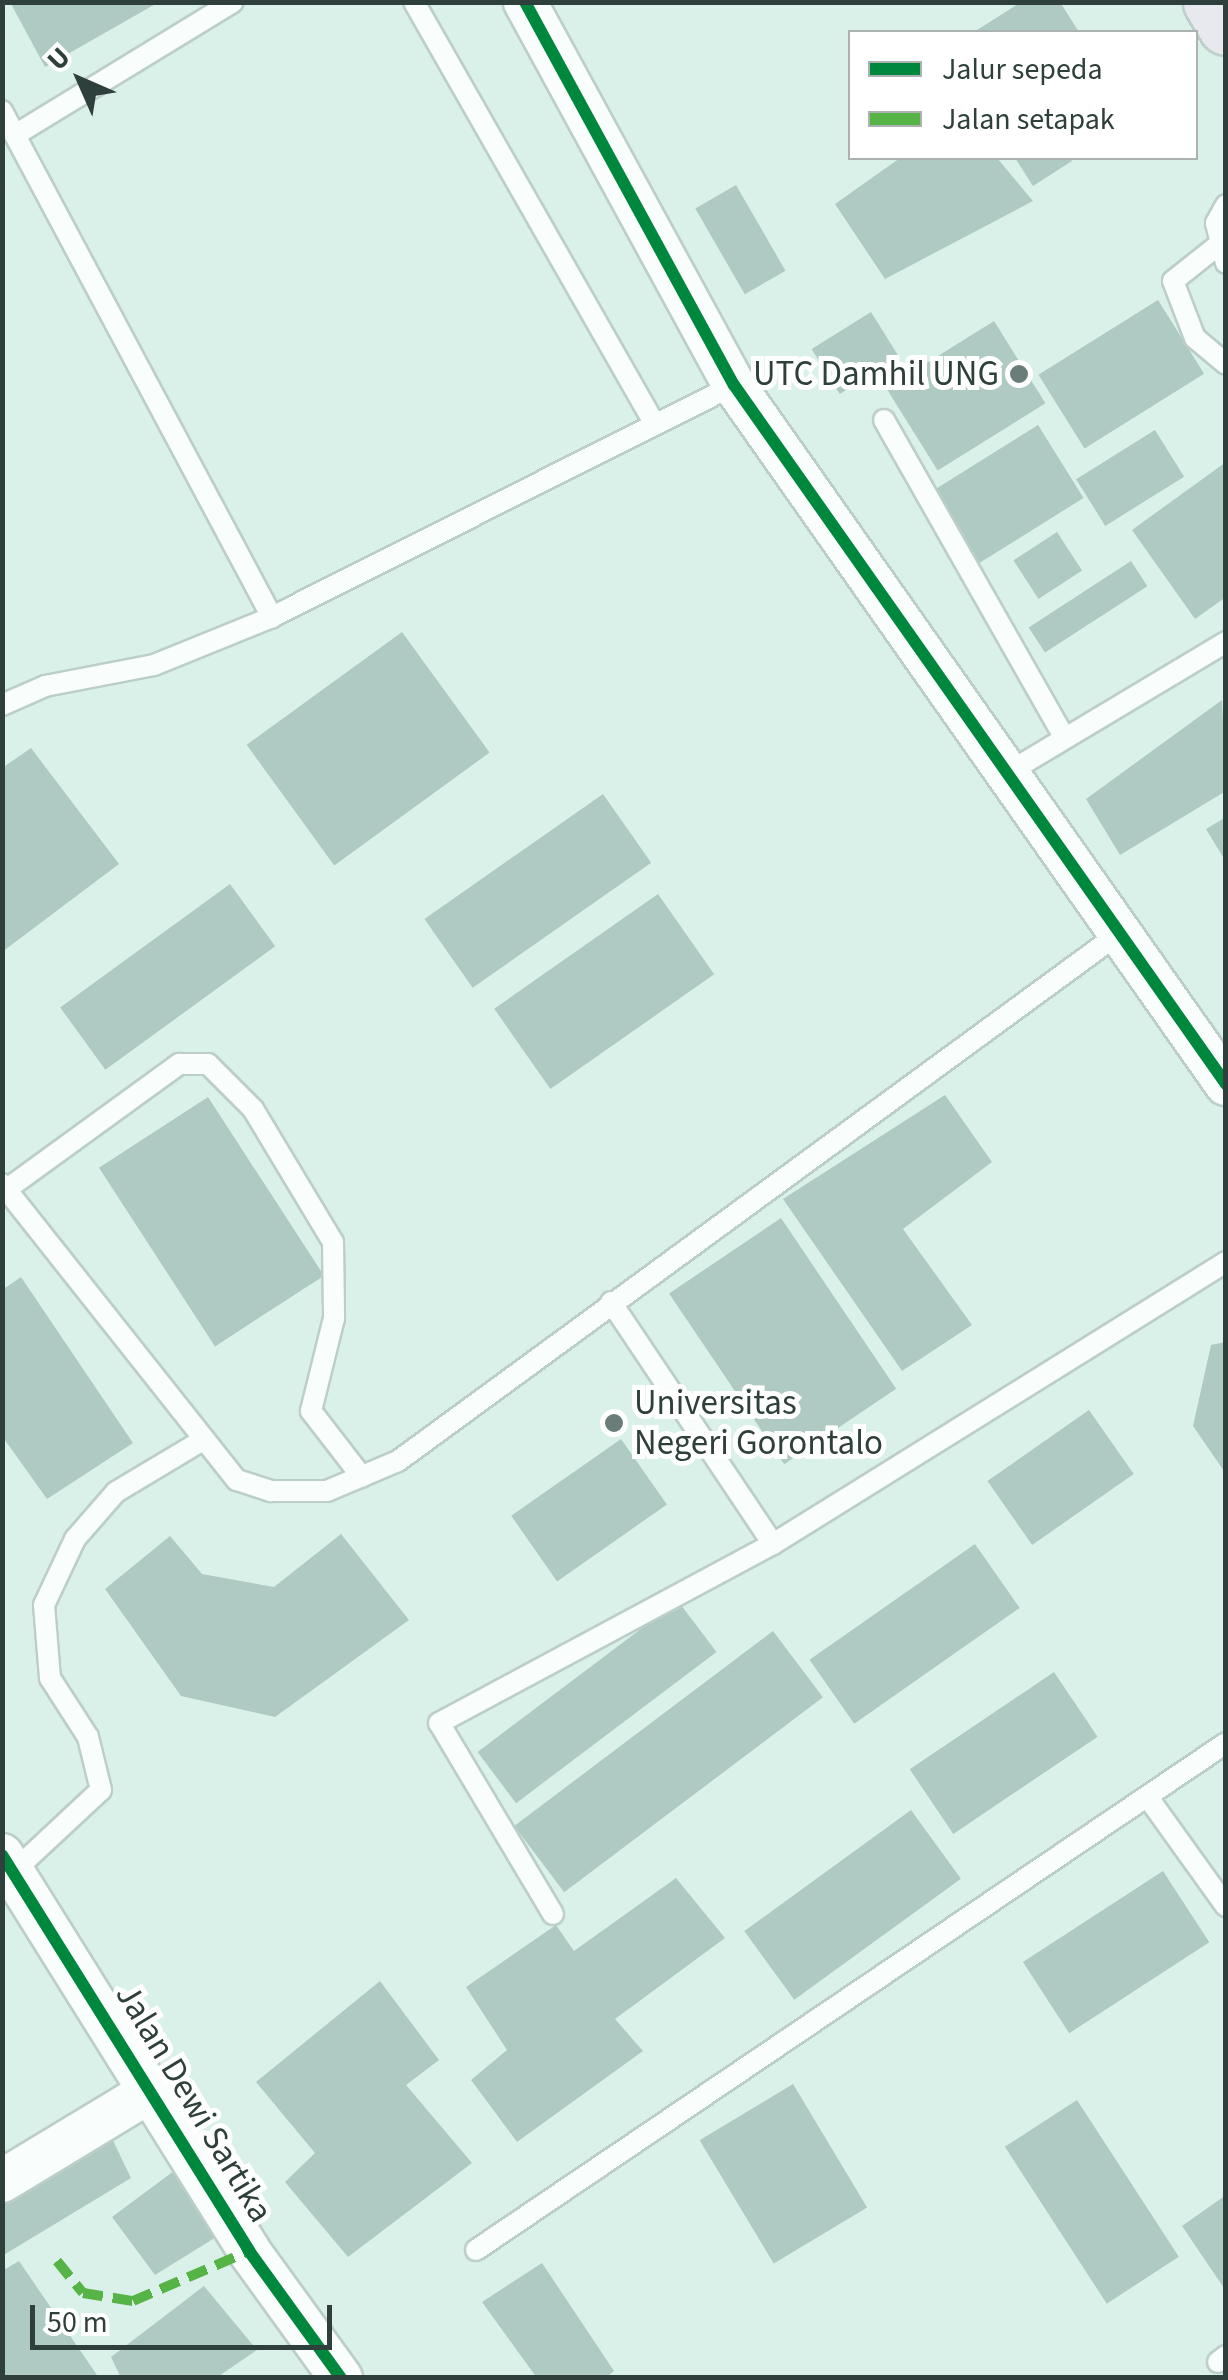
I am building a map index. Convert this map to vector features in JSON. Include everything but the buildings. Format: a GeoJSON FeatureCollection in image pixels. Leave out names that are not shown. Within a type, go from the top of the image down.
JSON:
{"type":"FeatureCollection","features":[{"type":"Feature","properties":{"kind":"main road"},"geometry":{"type":"LineString","coordinates":[[1211,2],[1226,27]]}},
{"type":"Feature","properties":{"kind":"street"},"geometry":{"type":"LineString","coordinates":[[525,2],[734,385],[1226,1084]]}},
{"type":"Feature","properties":{"kind":"street","name":"Jalan Dewi Sartika"},"geometry":{"type":"LineString","coordinates":[[8,1864],[152,2090],[248,2251],[341,2378]]}},
{"type":"Feature","properties":{"kind":"street"},"geometry":{"type":"LineString","coordinates":[[2,2182],[152,2090]]}},
{"type":"Feature","properties":{"kind":"lane"},"geometry":{"type":"LineString","coordinates":[[15,135],[233,2]]}},
{"type":"Feature","properties":{"kind":"lane"},"geometry":{"type":"LineString","coordinates":[[414,2],[654,422]]}},
{"type":"Feature","properties":{"kind":"lane"},"geometry":{"type":"LineString","coordinates":[[2,111],[272,618]]}},
{"type":"Feature","properties":{"kind":"lane"},"geometry":{"type":"LineString","coordinates":[[1226,205],[1221,255],[1173,280],[1195,338],[1226,364]]}},
{"type":"Feature","properties":{"kind":"lane"},"geometry":{"type":"LineString","coordinates":[[2,705],[45,686],[154,665],[272,618],[734,385]]}},
{"type":"Feature","properties":{"kind":"lane"},"geometry":{"type":"LineString","coordinates":[[884,420],[1065,738]]}},
{"type":"Feature","properties":{"kind":"lane"},"geometry":{"type":"LineString","coordinates":[[1009,772],[1226,642]]}},
{"type":"Feature","properties":{"kind":"lane"},"geometry":{"type":"LineString","coordinates":[[362,1477],[311,1411],[334,1318],[332,1242],[254,1109],[208,1064],[179,1064],[4,1187],[238,1480],[270,1492],[326,1491],[362,1477],[611,1302],[1121,932]]}},
{"type":"Feature","properties":{"kind":"lane"},"geometry":{"type":"LineString","coordinates":[[553,1914],[439,1723],[772,1544],[1226,1262]]}},
{"type":"Feature","properties":{"kind":"lane"},"geometry":{"type":"LineString","coordinates":[[611,1302],[772,1544]]}},
{"type":"Feature","properties":{"kind":"lane"},"geometry":{"type":"LineString","coordinates":[[8,1864],[101,1790],[88,1737],[50,1678],[44,1604],[75,1538],[116,1492],[203,1440]]}},
{"type":"Feature","properties":{"kind":"lane"},"geometry":{"type":"LineString","coordinates":[[476,2250],[1149,1799],[1226,1743]]}},
{"type":"Feature","properties":{"kind":"lane"},"geometry":{"type":"LineString","coordinates":[[1149,1799],[1226,1906]]}},
{"type":"Feature","properties":{"kind":"marked path"},"geometry":{"type":"LineString","coordinates":[[57,2261],[83,2293],[133,2301],[249,2251]]}},
{"type":"Feature","properties":{"kind":"cycle path"},"geometry":{"type":"LineString","coordinates":[[525,2],[734,385],[1226,1084]]}},
{"type":"Feature","properties":{"kind":"cycle path"},"geometry":{"type":"LineString","coordinates":[[2,1855],[249,2251],[341,2378]]}},
{"type":"Feature","properties":{"kind":"place","name":"UTC Damhil UNG"},"geometry":{"type":"Point","coordinates":[1019,374]}},
{"type":"Feature","properties":{"kind":"place","name":"Universitas Negeri Gorontalo"},"geometry":{"type":"Point","coordinates":[614,1423]}}]}
